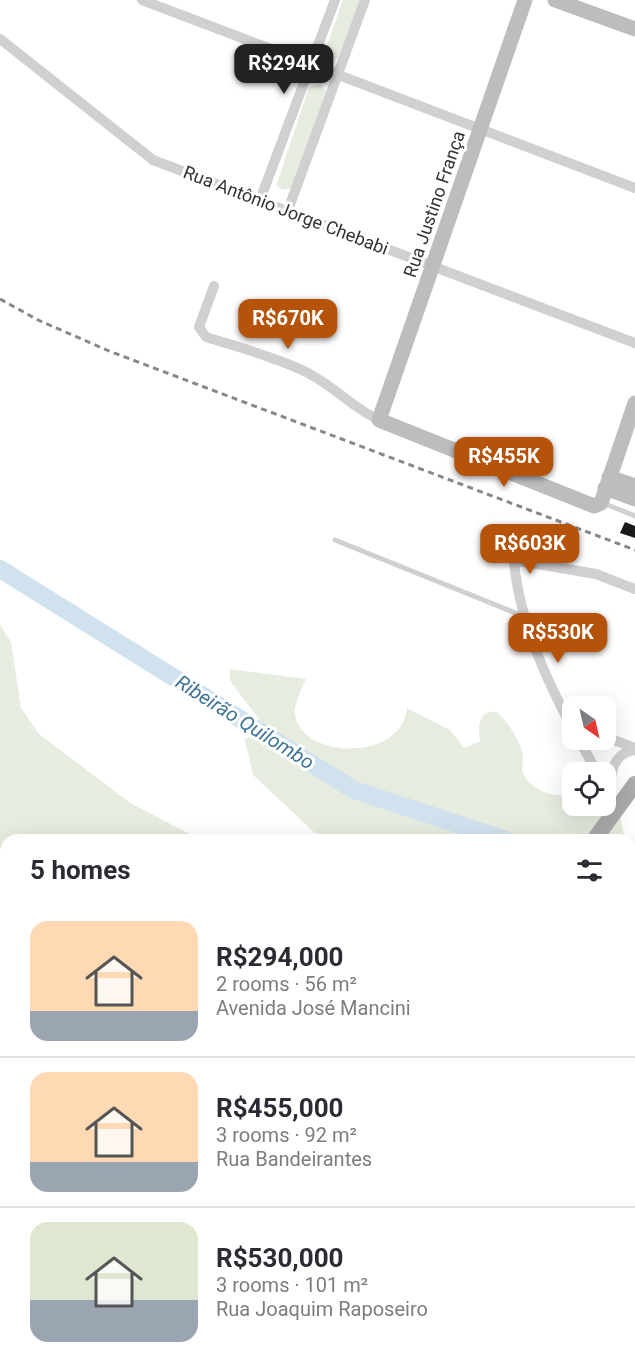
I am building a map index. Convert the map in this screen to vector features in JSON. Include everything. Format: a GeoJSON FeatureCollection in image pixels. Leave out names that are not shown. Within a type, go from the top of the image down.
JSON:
{"type":"FeatureCollection","features":[{"type":"Feature","properties":{"kind":"main road"},"geometry":{"type":"LineString","coordinates":[[616,795],[635,784]]}},
{"type":"Feature","properties":{"kind":"main road"},"geometry":{"type":"LineString","coordinates":[[596,834],[603,816]]}},
{"type":"Feature","properties":{"kind":"street"},"geometry":{"type":"LineString","coordinates":[[142,0],[480,131],[635,188]]}},
{"type":"Feature","properties":{"kind":"street"},"geometry":{"type":"LineString","coordinates":[[260,200],[335,0]]}},
{"type":"Feature","properties":{"kind":"street"},"geometry":{"type":"LineString","coordinates":[[288,210],[365,0]]}},
{"type":"Feature","properties":{"kind":"street","name":"Rua Justino França"},"geometry":{"type":"LineString","coordinates":[[380,420],[525,0]]}},
{"type":"Feature","properties":{"kind":"street"},"geometry":{"type":"LineString","coordinates":[[555,0],[635,28]]}},
{"type":"Feature","properties":{"kind":"street","name":"Rua Antônio Jorge Chebabi"},"geometry":{"type":"LineString","coordinates":[[0,39],[153,159],[635,343]]}},
{"type":"Feature","properties":{"kind":"street"},"geometry":{"type":"LineString","coordinates":[[214,286],[199,327],[206,337],[303,370],[360,411],[594,506],[605,489],[635,403]]}},
{"type":"Feature","properties":{"kind":"street"},"geometry":{"type":"LineString","coordinates":[[605,489],[635,486]]}},
{"type":"Feature","properties":{"kind":"street"},"geometry":{"type":"LineString","coordinates":[[605,489],[635,500]]}},
{"type":"Feature","properties":{"kind":"street"},"geometry":{"type":"LineString","coordinates":[[513,536],[513,560],[523,616],[554,694],[562,708]]}},
{"type":"Feature","properties":{"kind":"street"},"geometry":{"type":"LineString","coordinates":[[513,560],[596,574],[635,589]]}},
{"type":"Feature","properties":{"kind":"street"},"geometry":{"type":"LineString","coordinates":[[616,741],[635,749]]}},
{"type":"Feature","properties":{"kind":"street"},"geometry":{"type":"LineString","coordinates":[[616,763],[628,751],[635,749]]}},
{"type":"Feature","properties":{"kind":"lane"},"geometry":{"type":"LineString","coordinates":[[605,489],[635,516]]}},
{"type":"Feature","properties":{"kind":"lane"},"geometry":{"type":"LineString","coordinates":[[335,540],[523,616]]}},
{"type":"Feature","properties":{"kind":"shaded area"},"geometry":{"type":"Polygon","coordinates":[[[343,0],[360,0],[340,57],[330,61],[324,54],[343,0]]]}},
{"type":"Feature","properties":{"kind":"shaded area"},"geometry":{"type":"Polygon","coordinates":[[[321,84],[326,91],[292,188],[283,190],[276,186],[309,87],[321,84]]]}},
{"type":"Feature","properties":{"kind":"shaded area"},"geometry":{"type":"Polygon","coordinates":[[[0,625],[11,642],[21,708],[39,734],[129,802],[190,834],[0,834],[0,625]]]}},
{"type":"Feature","properties":{"kind":"shaded area"},"geometry":{"type":"Polygon","coordinates":[[[230,669],[306,679],[296,704],[296,719],[304,732],[317,742],[335,747],[354,748],[373,745],[389,738],[401,725],[407,708],[450,730],[464,748],[480,741],[479,724],[483,716],[486,713],[497,712],[520,745],[524,775],[539,789],[553,795],[562,795],[562,816],[616,816],[616,796],[624,834],[315,833],[253,775],[245,740],[263,724],[230,681],[230,669]]]}},
{"type":"Feature","properties":{"kind":"building"},"geometry":{"type":"Polygon","coordinates":[[[625,522],[635,526],[635,538],[620,533],[625,522]]]}},
{"type":"Feature","properties":{"kind":"waterway","name":"Ribeirão Quilombo"},"geometry":{"type":"LineString","coordinates":[[0,569],[354,790],[488,834]]}},
{"type":"Feature","properties":{"kind":"railway"},"geometry":{"type":"LineString","coordinates":[[0,299],[38,320],[109,351],[635,550]]}}]}
